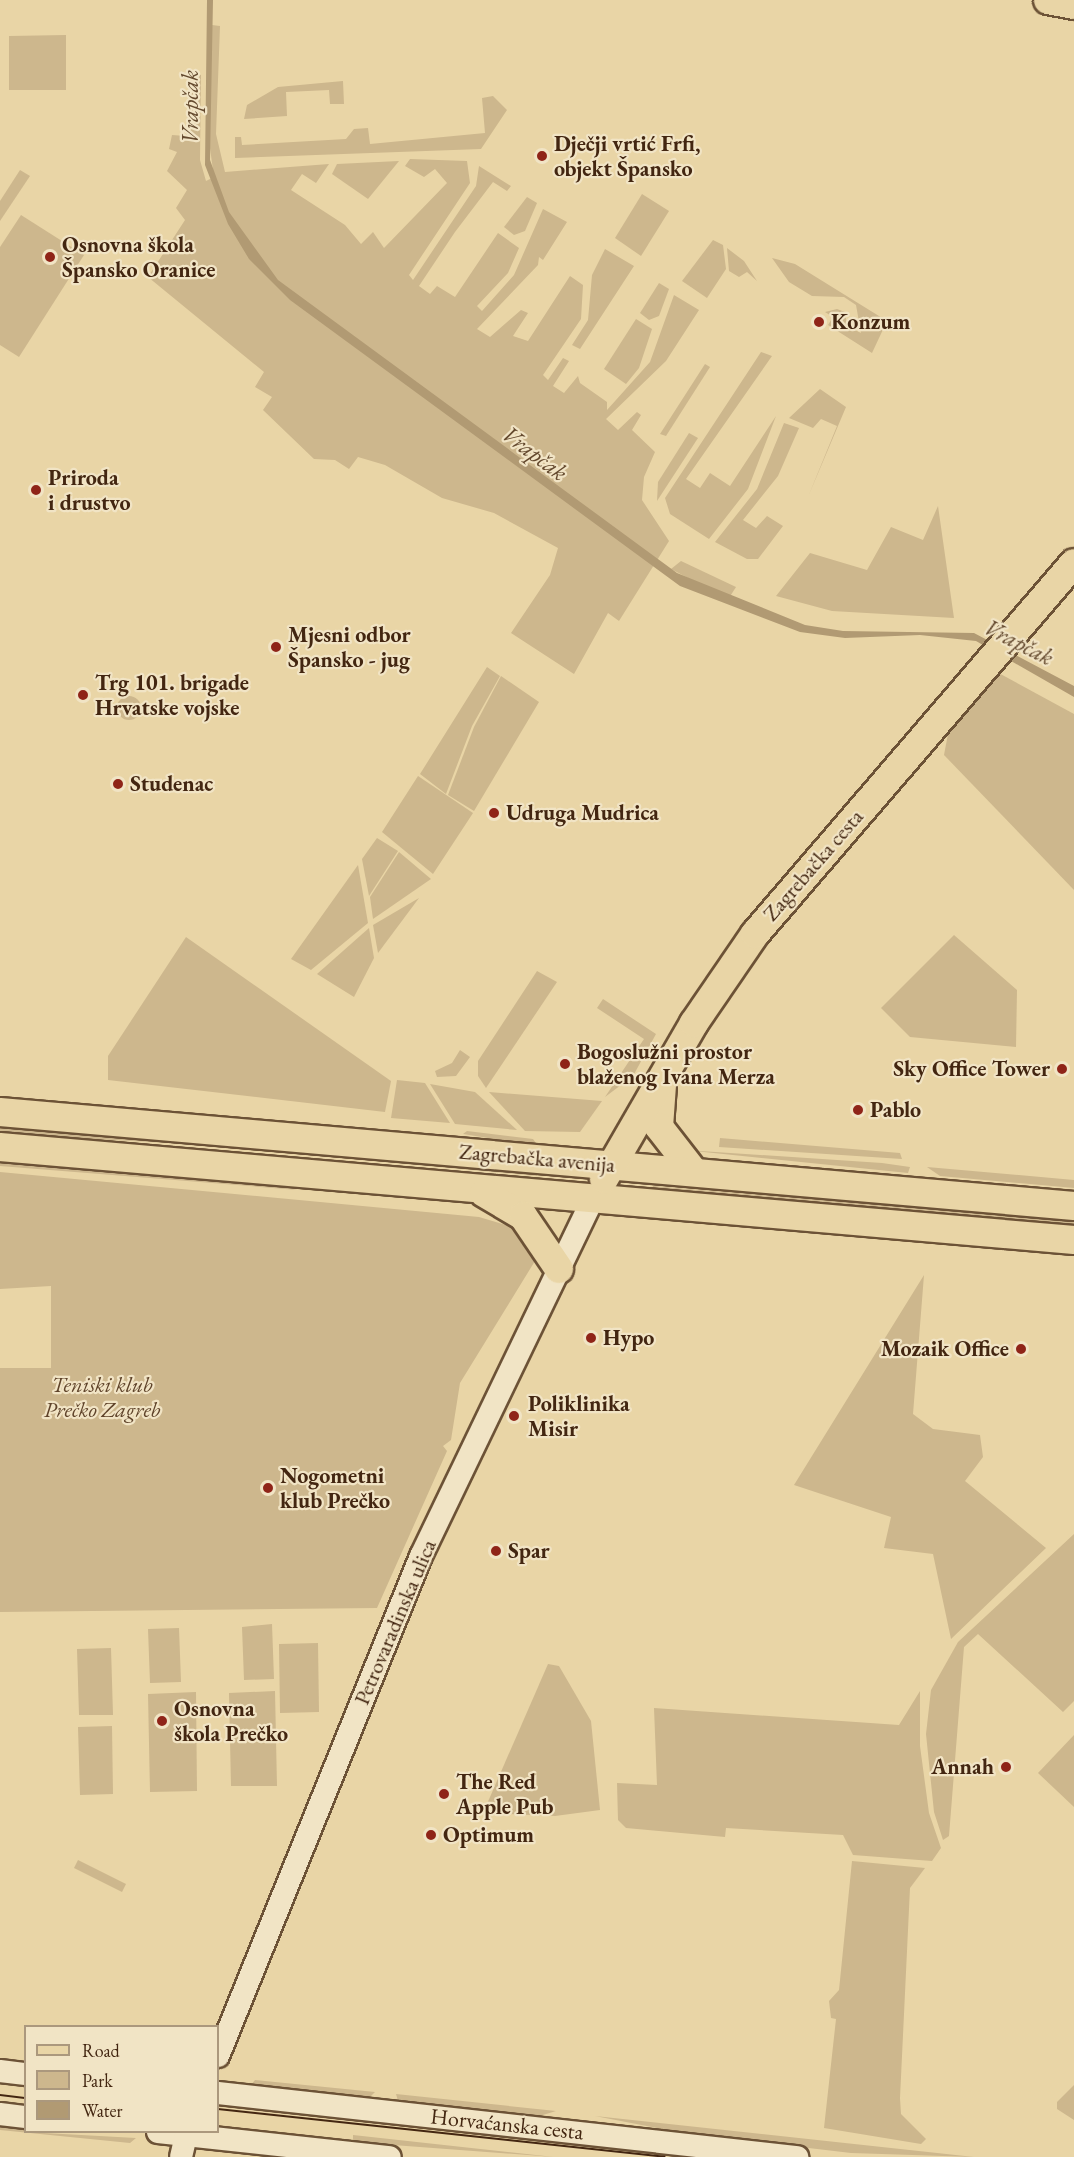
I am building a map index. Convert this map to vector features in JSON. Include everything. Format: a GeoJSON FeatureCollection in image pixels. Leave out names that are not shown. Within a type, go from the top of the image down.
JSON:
{"type":"FeatureCollection","features":[{"type":"Feature","properties":{"kind":"main road"},"geometry":{"type":"LineString","coordinates":[[1048,0],[1074,4]]}},
{"type":"Feature","properties":{"kind":"main road","name":"Zagrebačka cesta"},"geometry":{"type":"LineString","coordinates":[[594,1197],[663,1074],[761,926],[1008,636],[1074,563]]}},
{"type":"Feature","properties":{"kind":"main road"},"geometry":{"type":"LineString","coordinates":[[663,1074],[659,1127],[694,1172]]}},
{"type":"Feature","properties":{"kind":"main road","name":"Zagrebačka avenija"},"geometry":{"type":"LineString","coordinates":[[0,1112],[1074,1206]]}},
{"type":"Feature","properties":{"kind":"main road","name":"Zagrebačka avenija"},"geometry":{"type":"LineString","coordinates":[[0,1148],[471,1186],[1074,1240]]}},
{"type":"Feature","properties":{"kind":"main road"},"geometry":{"type":"LineString","coordinates":[[471,1186],[523,1216],[559,1269]]}},
{"type":"Feature","properties":{"kind":"street","name":"Petrovaradinska ulica"},"geometry":{"type":"LineString","coordinates":[[219,2054],[397,1612],[594,1197]]}},
{"type":"Feature","properties":{"kind":"street"},"geometry":{"type":"LineString","coordinates":[[0,2071],[24,2074]]}},
{"type":"Feature","properties":{"kind":"street","name":"Horvaćanska cesta"},"geometry":{"type":"LineString","coordinates":[[219,2093],[797,2157]]}},
{"type":"Feature","properties":{"kind":"street"},"geometry":{"type":"LineString","coordinates":[[0,2114],[24,2117]]}},
{"type":"Feature","properties":{"kind":"street"},"geometry":{"type":"LineString","coordinates":[[181,2157],[187,2133],[390,2157]]}},
{"type":"Feature","properties":{"kind":"green space"},"geometry":{"type":"Polygon","coordinates":[[[212,25],[220,26],[216,134],[225,172],[329,164],[316,183],[302,174],[291,190],[345,225],[361,244],[373,232],[384,248],[447,183],[435,169],[424,177],[405,166],[410,159],[467,161],[470,183],[409,275],[413,280],[476,186],[479,166],[511,186],[507,191],[493,182],[455,232],[419,286],[430,294],[437,286],[455,297],[498,233],[519,248],[508,273],[477,306],[482,311],[514,275],[543,209],[567,222],[543,260],[539,257],[538,265],[477,329],[490,337],[521,310],[528,313],[513,336],[528,341],[570,276],[583,285],[581,319],[543,375],[548,380],[563,358],[569,361],[553,386],[564,393],[578,376],[580,383],[607,402],[607,410],[650,362],[674,295],[699,310],[666,361],[606,419],[618,430],[637,412],[641,415],[632,430],[655,452],[644,477],[642,500],[669,541],[619,621],[608,613],[574,674],[511,633],[550,575],[558,548],[494,513],[442,498],[385,465],[358,457],[349,469],[335,460],[314,459],[263,410],[272,397],[255,387],[264,372],[148,277],[185,220],[176,208],[187,190],[167,171],[177,152],[169,149],[172,135],[186,136],[192,72],[201,75],[200,160],[206,181],[214,177],[208,134],[212,25]]]}},
{"type":"Feature","properties":{"kind":"green space"},"geometry":{"type":"Polygon","coordinates":[[[66,35],[66,90],[9,90],[9,36],[66,35]]]}},
{"type":"Feature","properties":{"kind":"green space"},"geometry":{"type":"Polygon","coordinates":[[[343,81],[344,104],[330,104],[329,90],[286,92],[287,116],[244,119],[247,105],[278,87],[343,81]]]}},
{"type":"Feature","properties":{"kind":"green space"},"geometry":{"type":"Polygon","coordinates":[[[493,96],[507,110],[481,149],[235,158],[235,137],[241,137],[242,145],[346,139],[354,129],[368,128],[370,144],[485,133],[482,98],[493,96]]]}},
{"type":"Feature","properties":{"kind":"green space"},"geometry":{"type":"Polygon","coordinates":[[[399,161],[368,199],[332,174],[337,164],[399,161]]]}},
{"type":"Feature","properties":{"kind":"green space"},"geometry":{"type":"Polygon","coordinates":[[[20,170],[30,176],[0,221],[0,201],[20,170]]]}},
{"type":"Feature","properties":{"kind":"green space"},"geometry":{"type":"Polygon","coordinates":[[[642,194],[669,211],[641,256],[615,238],[642,194]]]}},
{"type":"Feature","properties":{"kind":"green space"},"geometry":{"type":"Polygon","coordinates":[[[527,197],[537,203],[525,231],[514,235],[504,227],[527,197]]]}},
{"type":"Feature","properties":{"kind":"green space"},"geometry":{"type":"Polygon","coordinates":[[[21,215],[84,255],[19,357],[0,345],[0,247],[21,215]]]}},
{"type":"Feature","properties":{"kind":"green space"},"geometry":{"type":"Polygon","coordinates":[[[713,240],[723,245],[726,269],[707,298],[682,281],[713,240]]]}},
{"type":"Feature","properties":{"kind":"green space"},"geometry":{"type":"Polygon","coordinates":[[[727,248],[744,261],[757,281],[747,272],[739,277],[729,271],[727,248]]]}},
{"type":"Feature","properties":{"kind":"green space"},"geometry":{"type":"Polygon","coordinates":[[[605,249],[634,266],[580,349],[572,345],[588,320],[592,275],[605,249]]]}},
{"type":"Feature","properties":{"kind":"green space"},"geometry":{"type":"Polygon","coordinates":[[[772,258],[795,264],[887,321],[872,353],[828,325],[833,317],[825,312],[837,309],[845,312],[847,326],[861,333],[856,305],[844,297],[812,296],[789,282],[772,258]]]}},
{"type":"Feature","properties":{"kind":"green space"},"geometry":{"type":"Polygon","coordinates":[[[659,283],[669,289],[659,316],[649,320],[640,313],[659,283]]]}},
{"type":"Feature","properties":{"kind":"green space"},"geometry":{"type":"Polygon","coordinates":[[[636,319],[652,329],[639,368],[626,384],[604,369],[636,319]]]}},
{"type":"Feature","properties":{"kind":"green space"},"geometry":{"type":"Polygon","coordinates":[[[761,352],[772,356],[686,479],[700,488],[710,473],[730,486],[776,416],[748,489],[709,539],[670,514],[665,498],[761,352]]]}},
{"type":"Feature","properties":{"kind":"green space"},"geometry":{"type":"Polygon","coordinates":[[[705,364],[710,367],[666,436],[660,434],[705,364]]]}},
{"type":"Feature","properties":{"kind":"green space"},"geometry":{"type":"Polygon","coordinates":[[[820,389],[846,407],[808,497],[837,426],[821,419],[813,428],[789,418],[820,389]]]}},
{"type":"Feature","properties":{"kind":"green space"},"geometry":{"type":"Polygon","coordinates":[[[784,423],[799,428],[778,476],[743,520],[756,528],[767,516],[783,526],[758,559],[747,559],[715,542],[757,489],[784,423]]]}},
{"type":"Feature","properties":{"kind":"green space"},"geometry":{"type":"Polygon","coordinates":[[[689,433],[698,438],[657,501],[658,482],[689,433]]]}},
{"type":"Feature","properties":{"kind":"green space"},"geometry":{"type":"Polygon","coordinates":[[[938,506],[954,618],[832,611],[776,596],[810,553],[867,570],[891,527],[923,540],[938,506]]]}},
{"type":"Feature","properties":{"kind":"green space"},"geometry":{"type":"Polygon","coordinates":[[[681,561],[736,587],[729,598],[722,596],[671,569],[681,561]]]}},
{"type":"Feature","properties":{"kind":"green space"},"geometry":{"type":"Polygon","coordinates":[[[487,667],[500,676],[472,726],[446,794],[420,774],[487,667]]]}},
{"type":"Feature","properties":{"kind":"green space"},"geometry":{"type":"Polygon","coordinates":[[[995,671],[1074,714],[1074,890],[944,755],[948,734],[995,671]]]}},
{"type":"Feature","properties":{"kind":"green space"},"geometry":{"type":"Polygon","coordinates":[[[501,676],[539,702],[474,811],[448,795],[474,727],[501,676]]]}},
{"type":"Feature","properties":{"kind":"green space"},"geometry":{"type":"Polygon","coordinates":[[[129,696],[137,700],[141,708],[137,716],[129,720],[121,716],[117,708],[121,700],[129,696]]]}},
{"type":"Feature","properties":{"kind":"green space"},"geometry":{"type":"Polygon","coordinates":[[[418,776],[473,813],[433,874],[382,832],[418,776]]]}},
{"type":"Feature","properties":{"kind":"green space"},"geometry":{"type":"Polygon","coordinates":[[[377,838],[398,851],[369,896],[362,859],[377,838]]]}},
{"type":"Feature","properties":{"kind":"green space"},"geometry":{"type":"Polygon","coordinates":[[[399,852],[431,879],[373,919],[370,897],[399,852]]]}},
{"type":"Feature","properties":{"kind":"green space"},"geometry":{"type":"Polygon","coordinates":[[[358,865],[368,923],[311,970],[291,959],[358,865]]]}},
{"type":"Feature","properties":{"kind":"green space"},"geometry":{"type":"Polygon","coordinates":[[[419,898],[378,953],[373,925],[419,898]]]}},
{"type":"Feature","properties":{"kind":"green space"},"geometry":{"type":"Polygon","coordinates":[[[369,928],[374,958],[354,997],[317,974],[369,928]]]}},
{"type":"Feature","properties":{"kind":"green space"},"geometry":{"type":"Polygon","coordinates":[[[954,935],[1017,990],[1016,1047],[910,1037],[881,1008],[954,935]]]}},
{"type":"Feature","properties":{"kind":"green space"},"geometry":{"type":"Polygon","coordinates":[[[186,937],[391,1081],[385,1112],[108,1080],[108,1056],[186,937]]]}},
{"type":"Feature","properties":{"kind":"green space"},"geometry":{"type":"Polygon","coordinates":[[[537,971],[557,982],[486,1088],[478,1076],[478,1061],[537,971]]]}},
{"type":"Feature","properties":{"kind":"green space"},"geometry":{"type":"Polygon","coordinates":[[[603,999],[656,1034],[633,1076],[605,1097],[644,1039],[597,1008],[603,999]]]}},
{"type":"Feature","properties":{"kind":"green space"},"geometry":{"type":"Polygon","coordinates":[[[460,1050],[470,1057],[456,1076],[437,1077],[435,1071],[452,1063],[460,1050]]]}},
{"type":"Feature","properties":{"kind":"green space"},"geometry":{"type":"Polygon","coordinates":[[[397,1080],[425,1083],[450,1123],[391,1118],[397,1080]]]}},
{"type":"Feature","properties":{"kind":"green space"},"geometry":{"type":"Polygon","coordinates":[[[430,1084],[475,1092],[517,1130],[455,1124],[430,1084]]]}},
{"type":"Feature","properties":{"kind":"green space"},"geometry":{"type":"Polygon","coordinates":[[[489,1092],[602,1101],[580,1132],[525,1131],[489,1092]]]}},
{"type":"Feature","properties":{"kind":"green space"},"geometry":{"type":"Polygon","coordinates":[[[0,1127],[538,1170],[537,1176],[189,1144],[0,1134],[0,1127]]]}},
{"type":"Feature","properties":{"kind":"green space"},"geometry":{"type":"Polygon","coordinates":[[[467,1131],[533,1139],[538,1146],[463,1134],[467,1131]]]}},
{"type":"Feature","properties":{"kind":"green space"},"geometry":{"type":"Polygon","coordinates":[[[720,1138],[900,1153],[902,1159],[719,1147],[720,1138]]]}},
{"type":"Feature","properties":{"kind":"green space"},"geometry":{"type":"Polygon","coordinates":[[[685,1150],[882,1163],[910,1167],[908,1173],[685,1150]]]}},
{"type":"Feature","properties":{"kind":"green space"},"geometry":{"type":"Polygon","coordinates":[[[0,1158],[228,1178],[298,1190],[0,1166],[0,1158]]]}},
{"type":"Feature","properties":{"kind":"green space"},"geometry":{"type":"Polygon","coordinates":[[[927,1167],[1074,1180],[1074,1188],[940,1176],[927,1167]]]}},
{"type":"Feature","properties":{"kind":"green space","name":"Teniski klub Prečko Zagreb"},"geometry":{"type":"Polygon","coordinates":[[[0,1172],[479,1217],[532,1233],[535,1261],[460,1383],[451,1440],[443,1446],[447,1451],[377,1608],[0,1612],[0,1368],[51,1368],[51,1286],[0,1289],[0,1172]]]}},
{"type":"Feature","properties":{"kind":"green space"},"geometry":{"type":"Polygon","coordinates":[[[653,1186],[1074,1221],[1074,1226],[652,1192],[653,1186]]]}},
{"type":"Feature","properties":{"kind":"green space"},"geometry":{"type":"Polygon","coordinates":[[[924,1275],[913,1414],[933,1429],[980,1435],[983,1457],[965,1481],[1046,1548],[951,1639],[933,1554],[884,1548],[891,1517],[794,1485],[924,1275]]]}},
{"type":"Feature","properties":{"kind":"green space"},"geometry":{"type":"Polygon","coordinates":[[[1074,1534],[1074,1701],[1063,1712],[978,1634],[964,1647],[949,1836],[943,1840],[934,1812],[926,1734],[931,1690],[958,1642],[1074,1534]]]}},
{"type":"Feature","properties":{"kind":"green space"},"geometry":{"type":"Polygon","coordinates":[[[272,1624],[274,1679],[244,1680],[242,1627],[272,1624]]]}},
{"type":"Feature","properties":{"kind":"green space"},"geometry":{"type":"Polygon","coordinates":[[[179,1628],[181,1682],[150,1683],[148,1629],[179,1628]]]}},
{"type":"Feature","properties":{"kind":"green space"},"geometry":{"type":"Polygon","coordinates":[[[318,1643],[319,1712],[280,1713],[279,1644],[318,1643]]]}},
{"type":"Feature","properties":{"kind":"green space"},"geometry":{"type":"Polygon","coordinates":[[[111,1648],[113,1715],[79,1715],[77,1649],[111,1648]]]}},
{"type":"Feature","properties":{"kind":"green space"},"geometry":{"type":"Polygon","coordinates":[[[548,1664],[559,1666],[591,1721],[600,1810],[555,1816],[483,1813],[548,1664]]]}},
{"type":"Feature","properties":{"kind":"green space"},"geometry":{"type":"Polygon","coordinates":[[[275,1691],[277,1786],[231,1786],[229,1693],[275,1691]]]}},
{"type":"Feature","properties":{"kind":"green space"},"geometry":{"type":"Polygon","coordinates":[[[920,1691],[920,1746],[929,1813],[941,1848],[932,1861],[853,1855],[843,1835],[726,1828],[725,1837],[626,1828],[618,1820],[617,1783],[657,1785],[654,1708],[899,1725],[920,1691]]]}},
{"type":"Feature","properties":{"kind":"green space"},"geometry":{"type":"Polygon","coordinates":[[[196,1692],[197,1791],[150,1792],[148,1694],[196,1692]]]}},
{"type":"Feature","properties":{"kind":"green space"},"geometry":{"type":"Polygon","coordinates":[[[112,1726],[113,1794],[80,1795],[78,1727],[112,1726]]]}},
{"type":"Feature","properties":{"kind":"green space"},"geometry":{"type":"Polygon","coordinates":[[[1074,1735],[1074,1807],[1038,1773],[1074,1735]]]}},
{"type":"Feature","properties":{"kind":"green space"},"geometry":{"type":"Polygon","coordinates":[[[78,1860],[126,1884],[122,1892],[74,1868],[78,1860]]]}},
{"type":"Feature","properties":{"kind":"green space"},"geometry":{"type":"Polygon","coordinates":[[[852,1861],[925,1868],[910,1888],[900,2098],[901,2114],[926,2139],[921,2144],[824,2128],[836,2019],[831,2018],[829,2001],[839,1990],[852,1861]]]}},
{"type":"Feature","properties":{"kind":"green space"},"geometry":{"type":"Polygon","coordinates":[[[255,2080],[375,2092],[369,2098],[251,2085],[255,2080]]]}},
{"type":"Feature","properties":{"kind":"green space"},"geometry":{"type":"Polygon","coordinates":[[[1074,2085],[1074,2120],[1057,2109],[1057,2102],[1074,2085]]]}},
{"type":"Feature","properties":{"kind":"green space"},"geometry":{"type":"Polygon","coordinates":[[[396,2094],[556,2111],[533,2118],[398,2101],[396,2094]]]}},
{"type":"Feature","properties":{"kind":"green space"},"geometry":{"type":"Polygon","coordinates":[[[243,2107],[373,2121],[562,2138],[561,2144],[243,2107]]]}},
{"type":"Feature","properties":{"kind":"green space"},"geometry":{"type":"Polygon","coordinates":[[[595,2116],[974,2157],[851,2153],[683,2133],[595,2116]]]}},
{"type":"Feature","properties":{"kind":"green space"},"geometry":{"type":"Polygon","coordinates":[[[0,2124],[24,2127],[24,2132],[0,2130],[0,2124]]]}},
{"type":"Feature","properties":{"kind":"green space"},"geometry":{"type":"Polygon","coordinates":[[[30,2133],[136,2138],[130,2143],[30,2133]]]}},
{"type":"Feature","properties":{"kind":"green space"},"geometry":{"type":"Polygon","coordinates":[[[353,2135],[554,2157],[353,2142],[353,2135]]]}},
{"type":"Feature","properties":{"kind":"water"},"geometry":{"type":"Polygon","coordinates":[[[207,0],[213,0],[210,160],[229,212],[278,280],[677,573],[805,625],[843,631],[974,633],[1074,686],[1074,697],[976,641],[920,635],[845,638],[800,632],[680,586],[290,300],[249,259],[228,224],[205,165],[207,0]]]}},
{"type":"Feature","properties":{"kind":"tram line"},"geometry":{"type":"LineString","coordinates":[[0,2095],[24,2098]]}},
{"type":"Feature","properties":{"kind":"tram line"},"geometry":{"type":"LineString","coordinates":[[219,2109],[664,2157]]}},
{"type":"Feature","properties":{"kind":"place","name":"Dječji vrtić Frfi, objekt Špansko"},"geometry":{"type":"Point","coordinates":[542,156]}},
{"type":"Feature","properties":{"kind":"place","name":"Osnovna škola Špansko Oranice"},"geometry":{"type":"Point","coordinates":[50,257]}},
{"type":"Feature","properties":{"kind":"place","name":"Konzum"},"geometry":{"type":"Point","coordinates":[819,322]}},
{"type":"Feature","properties":{"kind":"place","name":"Priroda i drustvo"},"geometry":{"type":"Point","coordinates":[36,490]}},
{"type":"Feature","properties":{"kind":"place","name":"Mjesni odbor Špansko - jug"},"geometry":{"type":"Point","coordinates":[276,647]}},
{"type":"Feature","properties":{"kind":"place","name":"Trg 101. brigade Hrvatske vojske"},"geometry":{"type":"Point","coordinates":[83,695]}},
{"type":"Feature","properties":{"kind":"place","name":"Studenac"},"geometry":{"type":"Point","coordinates":[118,784]}},
{"type":"Feature","properties":{"kind":"place","name":"Udruga Mudrica"},"geometry":{"type":"Point","coordinates":[494,813]}},
{"type":"Feature","properties":{"kind":"place","name":"Bogoslužni prostor blaženog Ivana Merza"},"geometry":{"type":"Point","coordinates":[565,1064]}},
{"type":"Feature","properties":{"kind":"place","name":"Sky Office Tower"},"geometry":{"type":"Point","coordinates":[1062,1069]}},
{"type":"Feature","properties":{"kind":"place","name":"Pablo"},"geometry":{"type":"Point","coordinates":[858,1110]}},
{"type":"Feature","properties":{"kind":"place","name":"Hypo"},"geometry":{"type":"Point","coordinates":[591,1338]}},
{"type":"Feature","properties":{"kind":"place","name":"Mozaik Office"},"geometry":{"type":"Point","coordinates":[1021,1349]}},
{"type":"Feature","properties":{"kind":"place","name":"Poliklinika Misir"},"geometry":{"type":"Point","coordinates":[514,1416]}},
{"type":"Feature","properties":{"kind":"place","name":"Nogometni klub Prečko"},"geometry":{"type":"Point","coordinates":[268,1488]}},
{"type":"Feature","properties":{"kind":"place","name":"Spar"},"geometry":{"type":"Point","coordinates":[496,1551]}},
{"type":"Feature","properties":{"kind":"place","name":"Osnovna škola Prečko"},"geometry":{"type":"Point","coordinates":[162,1721]}},
{"type":"Feature","properties":{"kind":"place","name":"Annah"},"geometry":{"type":"Point","coordinates":[1006,1767]}},
{"type":"Feature","properties":{"kind":"place","name":"The Red Apple Pub"},"geometry":{"type":"Point","coordinates":[444,1794]}},
{"type":"Feature","properties":{"kind":"place","name":"Optimum"},"geometry":{"type":"Point","coordinates":[431,1835]}},
{"type":"Feature","properties":{"kind":"water label","name":"Vrapčak"},"geometry":{"type":"Point","coordinates":[190,107]}},
{"type":"Feature","properties":{"kind":"water label","name":"Vrapčak"},"geometry":{"type":"Point","coordinates":[535,453]}},
{"type":"Feature","properties":{"kind":"water label","name":"Vrapčak"},"geometry":{"type":"Point","coordinates":[1019,642]}}]}
